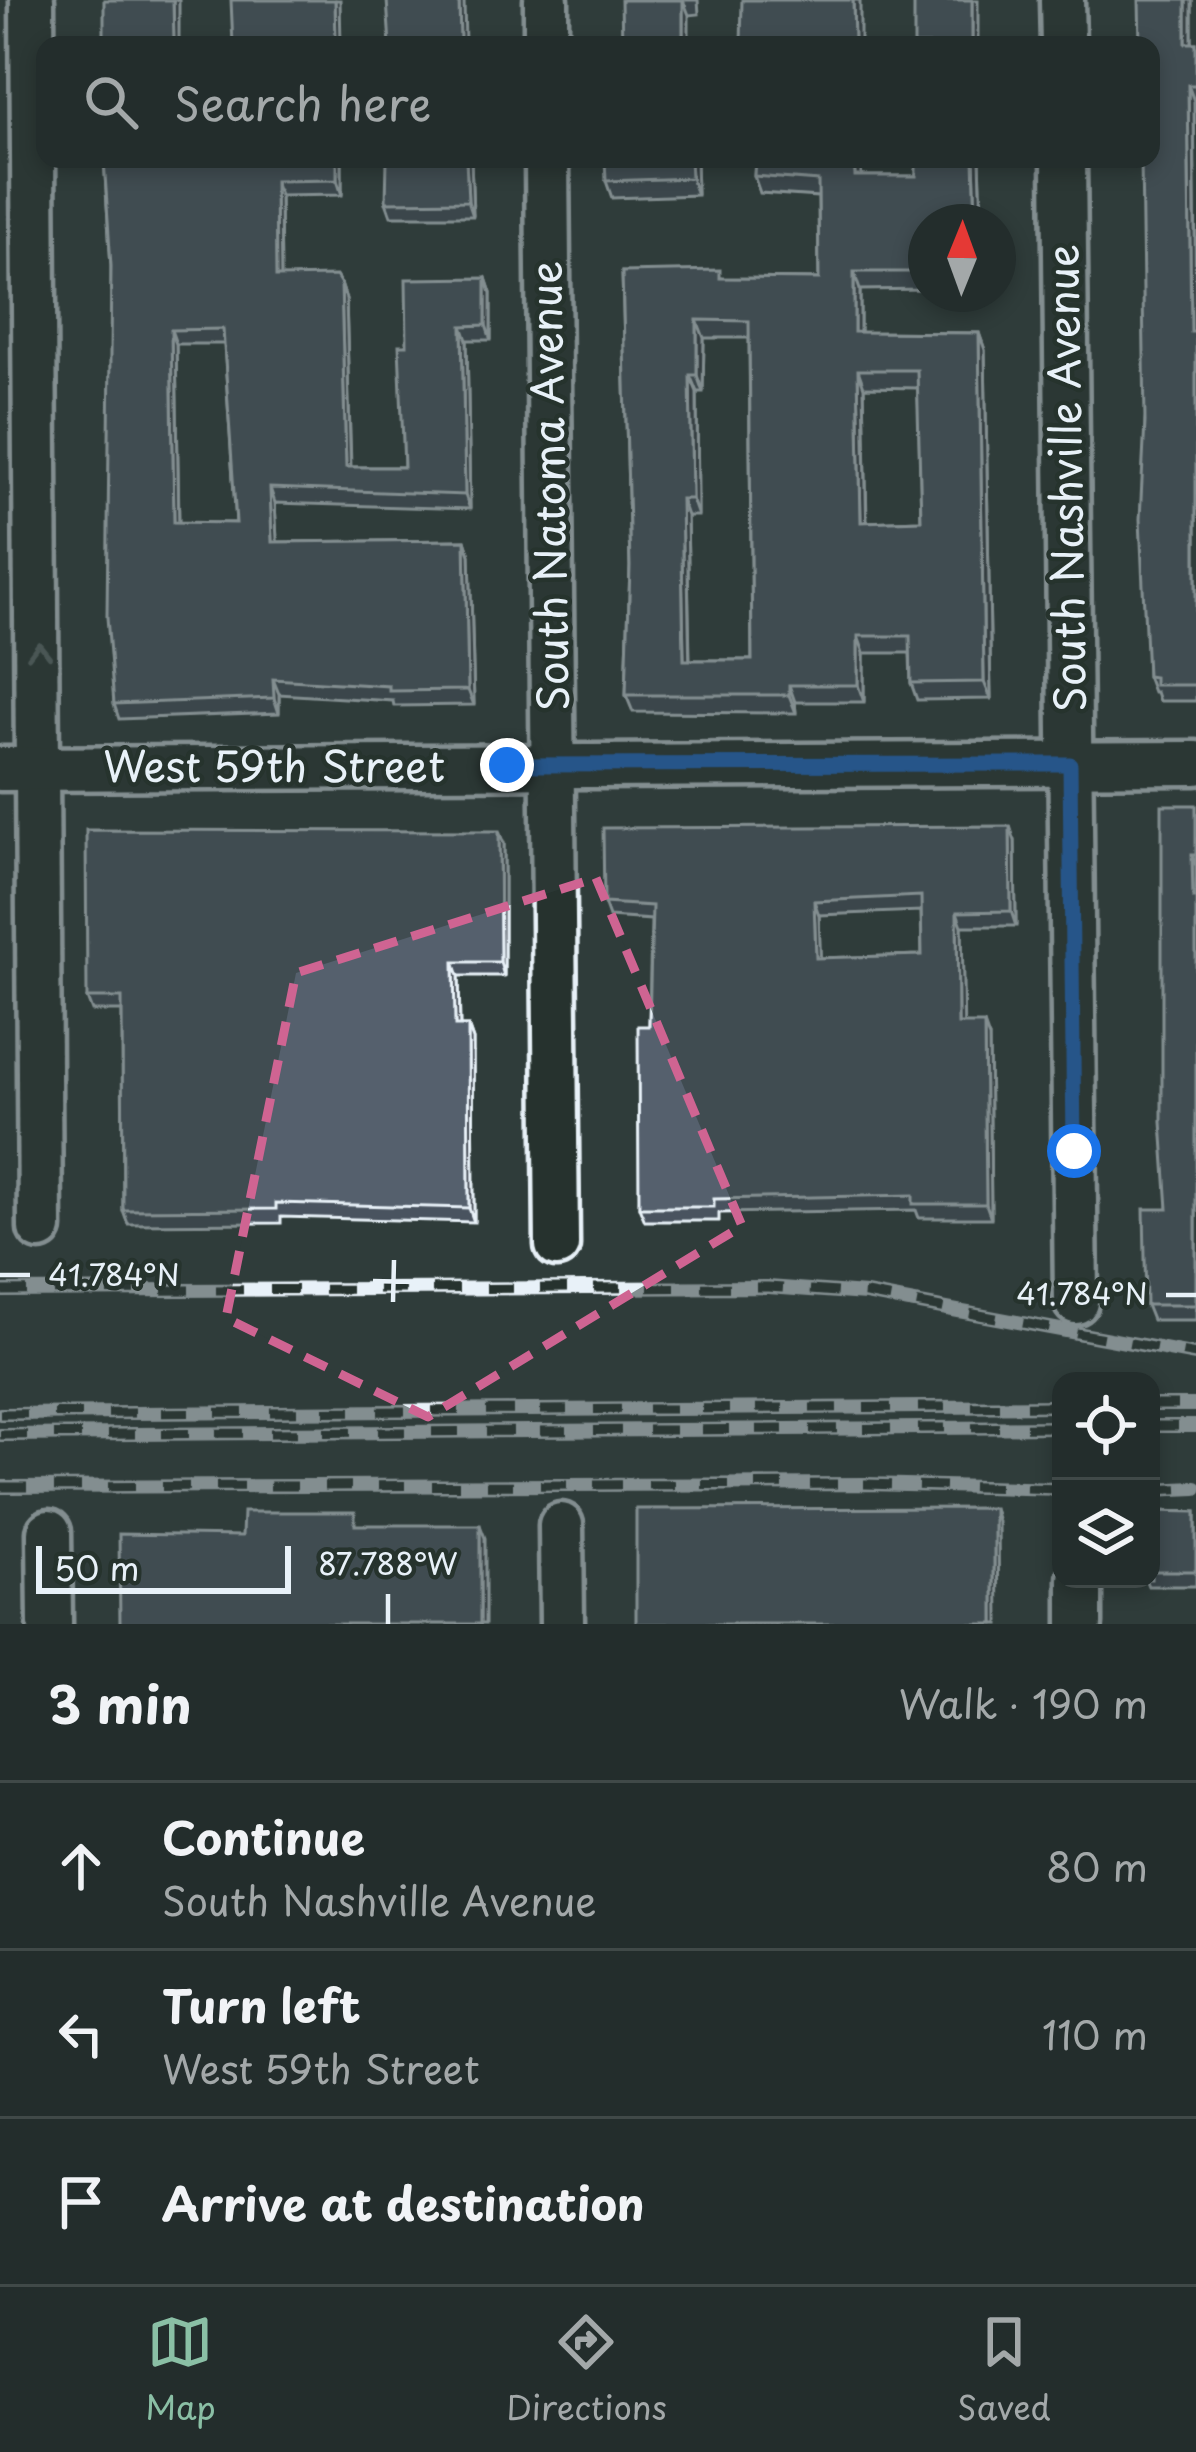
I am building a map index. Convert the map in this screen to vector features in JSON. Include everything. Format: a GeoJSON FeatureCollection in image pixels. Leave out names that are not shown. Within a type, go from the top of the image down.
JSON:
{"type":"FeatureCollection","features":[{"type":"Feature","properties":{"kind":"street"},"geometry":{"type":"LineString","coordinates":[[32,0],[20,768],[40,1228]]}},
{"type":"Feature","properties":{"kind":"street"},"geometry":{"type":"LineString","coordinates":[[546,0],[546,36]]}},
{"type":"Feature","properties":{"kind":"street"},"geometry":{"type":"LineString","coordinates":[[1062,0],[1063,36]]}},
{"type":"Feature","properties":{"kind":"street","name":"South Natoma Avenue"},"geometry":{"type":"LineString","coordinates":[[547,168],[556,1245]]}},
{"type":"Feature","properties":{"kind":"street","name":"South Nashville Avenue"},"geometry":{"type":"LineString","coordinates":[[1064,168],[1076,1302]]}},
{"type":"Feature","properties":{"kind":"street","name":"West 59th Street"},"geometry":{"type":"LineString","coordinates":[[20,768],[1196,763]]}},
{"type":"Feature","properties":{"kind":"street"},"geometry":{"type":"LineString","coordinates":[[561,1525],[562,1624]]}},
{"type":"Feature","properties":{"kind":"street"},"geometry":{"type":"LineString","coordinates":[[49,1532],[50,1624]]}},
{"type":"Feature","properties":{"kind":"street"},"geometry":{"type":"LineString","coordinates":[[1080,1588],[1080,1624]]}},
{"type":"Feature","properties":{"kind":"highlighted area"},"geometry":{"type":"Polygon","coordinates":[[[596,878],[742,1226],[428,1417],[226,1318],[296,973],[596,878]]]}},
{"type":"Feature","properties":{"kind":"building"},"geometry":{"type":"Polygon","coordinates":[[[104,0],[173,0],[174,36],[104,36],[104,0]]]}},
{"type":"Feature","properties":{"kind":"building"},"geometry":{"type":"Polygon","coordinates":[[[231,0],[335,0],[336,36],[233,36],[231,0]]]}},
{"type":"Feature","properties":{"kind":"building"},"geometry":{"type":"Polygon","coordinates":[[[387,0],[459,0],[460,36],[389,36],[387,0]]]}},
{"type":"Feature","properties":{"kind":"building"},"geometry":{"type":"Polygon","coordinates":[[[621,0],[683,0],[683,36],[622,36],[621,0]]]}},
{"type":"Feature","properties":{"kind":"building"},"geometry":{"type":"Polygon","coordinates":[[[742,0],[853,0],[854,36],[741,36],[742,0]]]}},
{"type":"Feature","properties":{"kind":"building"},"geometry":{"type":"Polygon","coordinates":[[[914,0],[972,0],[972,36],[914,36],[914,0]]]}},
{"type":"Feature","properties":{"kind":"building"},"geometry":{"type":"Polygon","coordinates":[[[1139,0],[1186,0],[1186,43],[1196,43],[1196,85],[1188,85],[1191,332],[1196,332],[1196,685],[1154,685],[1154,677],[1147,676],[1140,519],[1145,422],[1141,168],[1160,168],[1160,36],[1140,36],[1139,0]]]}},
{"type":"Feature","properties":{"kind":"building"},"geometry":{"type":"Polygon","coordinates":[[[105,168],[337,168],[337,180],[275,181],[276,277],[336,276],[341,284],[346,467],[404,467],[399,345],[407,345],[406,279],[486,278],[486,325],[462,326],[465,495],[270,488],[272,542],[465,540],[468,690],[389,691],[389,686],[273,679],[274,698],[114,704],[107,617],[111,266],[105,168]],[[223,329],[171,330],[174,522],[236,523],[223,329]]]}},
{"type":"Feature","properties":{"kind":"building"},"geometry":{"type":"Polygon","coordinates":[[[387,168],[466,168],[468,201],[386,202],[387,168]]]}},
{"type":"Feature","properties":{"kind":"building"},"geometry":{"type":"Polygon","coordinates":[[[605,168],[690,168],[691,178],[606,181],[605,168]]]}},
{"type":"Feature","properties":{"kind":"building"},"geometry":{"type":"Polygon","coordinates":[[[754,168],[855,168],[855,176],[916,176],[916,168],[974,168],[975,204],[908,204],[908,272],[854,272],[854,332],[979,333],[984,682],[911,683],[910,636],[858,636],[858,685],[789,685],[789,695],[626,695],[630,566],[622,272],[720,270],[720,278],[819,279],[818,181],[754,176],[754,168]],[[697,320],[697,375],[690,375],[692,499],[681,499],[684,660],[752,660],[749,321],[697,320]],[[858,370],[861,522],[921,520],[917,370],[858,370]]]}},
{"type":"Feature","properties":{"kind":"building"},"geometry":{"type":"Polygon","coordinates":[[[1162,805],[1196,805],[1196,855],[1192,855],[1196,898],[1196,1305],[1146,1305],[1144,1209],[1168,1209],[1162,1122],[1162,805]]]}},
{"type":"Feature","properties":{"kind":"building"},"geometry":{"type":"Polygon","coordinates":[[[1010,826],[1011,911],[957,912],[958,1024],[984,1024],[986,1204],[913,1204],[913,1195],[714,1199],[714,1207],[639,1207],[638,1026],[649,1026],[652,906],[604,903],[603,828],[1010,826]],[[921,896],[814,901],[816,958],[922,955],[921,896]]]}},
{"type":"Feature","properties":{"kind":"building"},"geometry":{"type":"Polygon","coordinates":[[[86,830],[499,831],[500,962],[454,962],[455,1026],[468,1026],[469,1208],[276,1203],[276,1209],[123,1210],[122,998],[87,998],[86,830]]]}},
{"type":"Feature","properties":{"kind":"building"},"geometry":{"type":"Polygon","coordinates":[[[994,1508],[994,1624],[636,1624],[636,1509],[994,1508]]]}},
{"type":"Feature","properties":{"kind":"building"},"geometry":{"type":"Polygon","coordinates":[[[1160,1511],[1196,1512],[1196,1571],[1160,1571],[1160,1511]]]}},
{"type":"Feature","properties":{"kind":"building"},"geometry":{"type":"Polygon","coordinates":[[[243,1512],[355,1512],[355,1525],[480,1525],[480,1624],[120,1624],[119,1534],[242,1536],[243,1512]]]}},
{"type":"Feature","properties":{"kind":"railway"},"geometry":{"type":"LineString","coordinates":[[0,1291],[768,1287],[866,1294],[1196,1355]]}},
{"type":"Feature","properties":{"kind":"railway"},"geometry":{"type":"LineString","coordinates":[[1160,1405],[1196,1405]]}},
{"type":"Feature","properties":{"kind":"railway"},"geometry":{"type":"LineString","coordinates":[[0,1414],[1052,1406]]}},
{"type":"Feature","properties":{"kind":"railway"},"geometry":{"type":"LineString","coordinates":[[1160,1426],[1196,1426]]}},
{"type":"Feature","properties":{"kind":"railway"},"geometry":{"type":"LineString","coordinates":[[0,1435],[1052,1427]]}},
{"type":"Feature","properties":{"kind":"railway"},"geometry":{"type":"LineString","coordinates":[[0,1487],[866,1484],[1052,1489]]}},
{"type":"Feature","properties":{"kind":"railway"},"geometry":{"type":"LineString","coordinates":[[1160,1490],[1196,1488]]}},
{"type":"Feature","properties":{"kind":"route"},"geometry":{"type":"LineString","coordinates":[[507,765],[1070,764],[1074,1151]]}}]}
